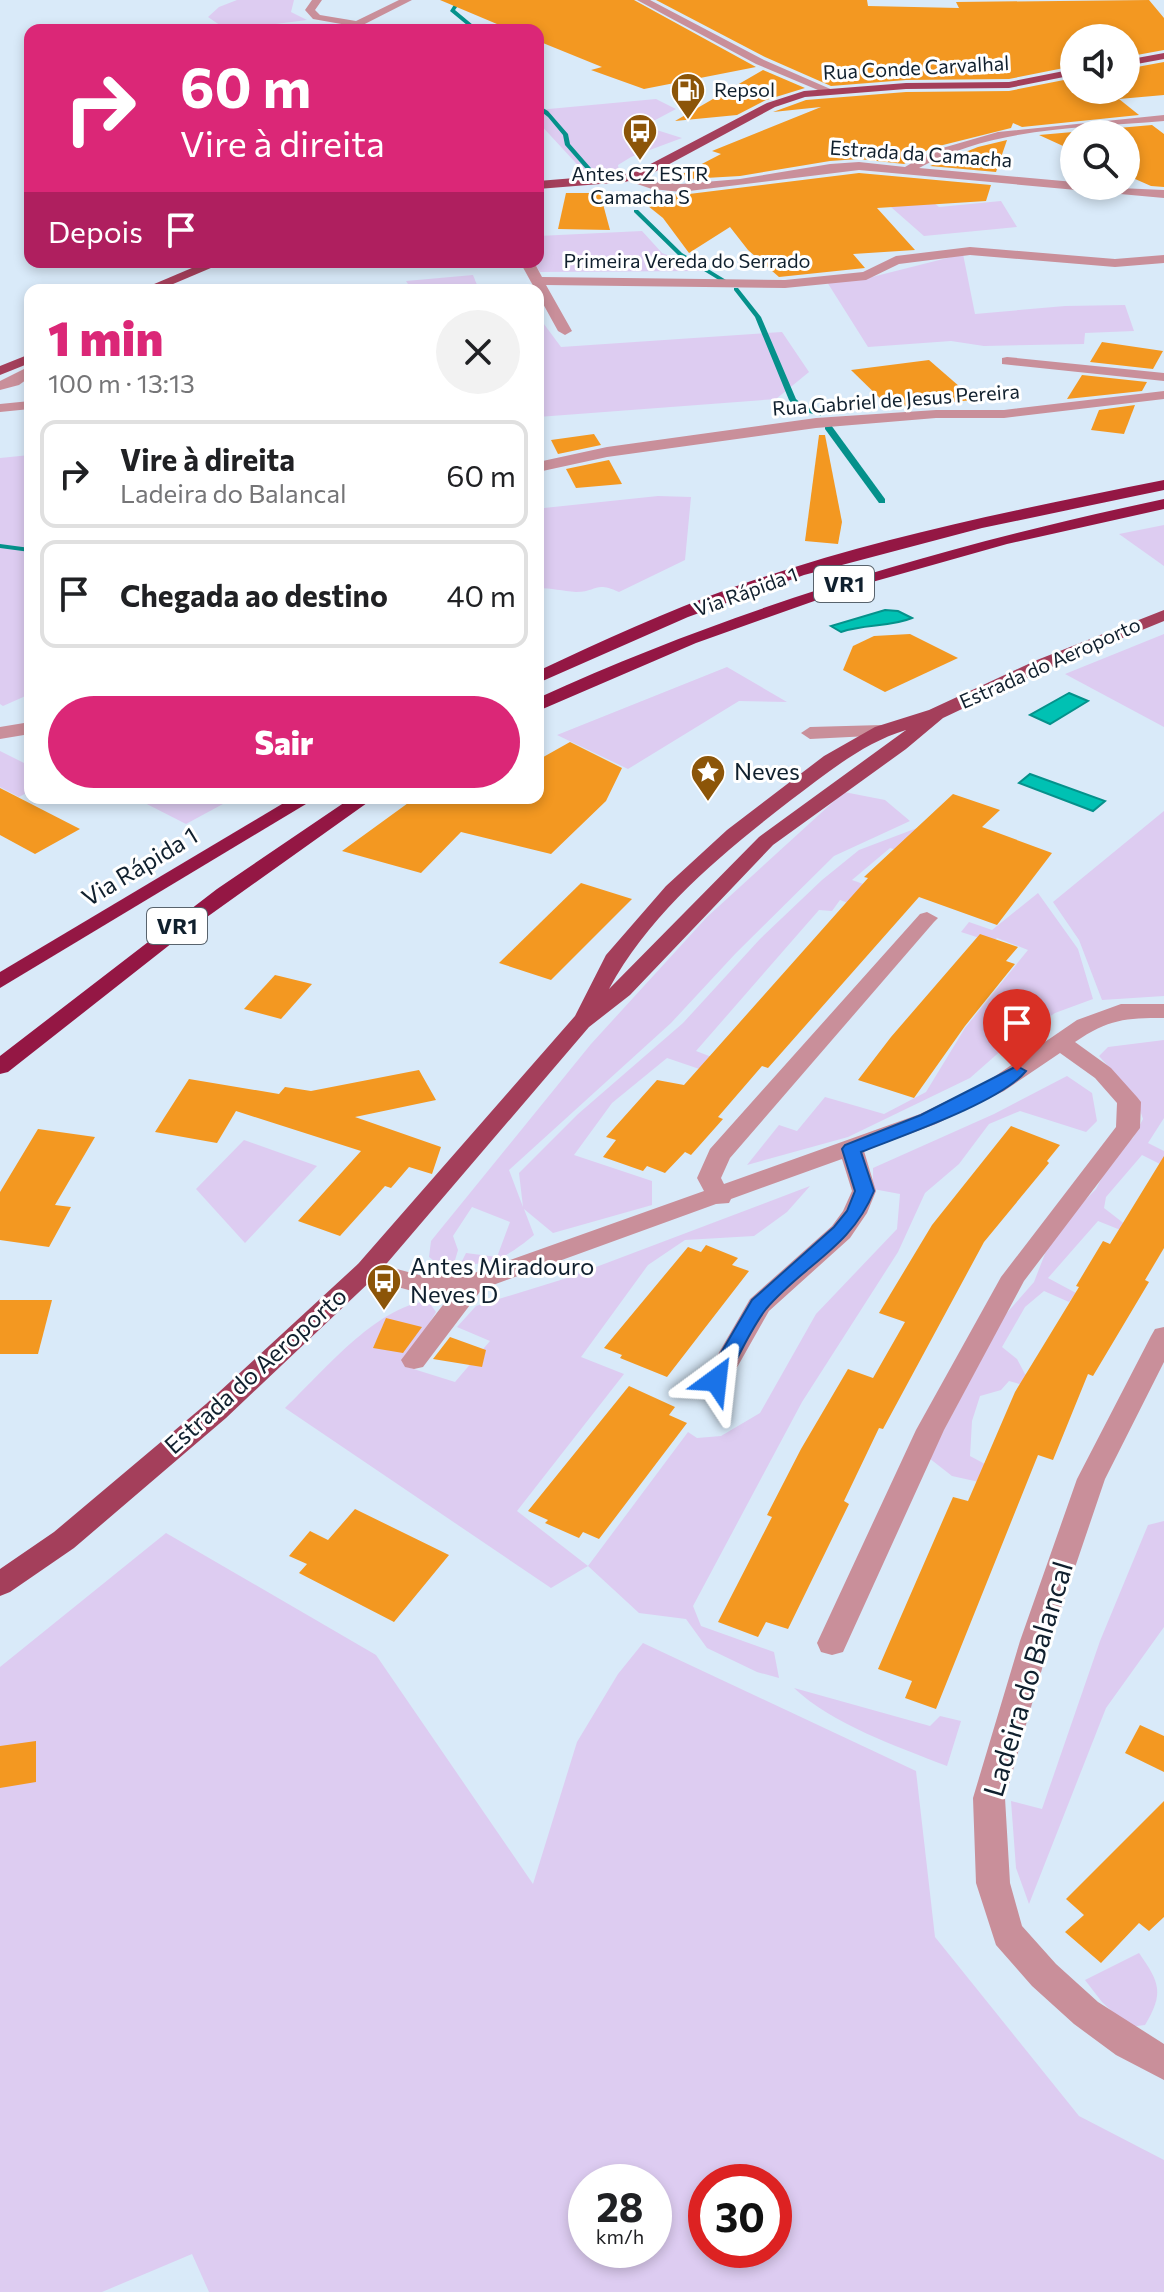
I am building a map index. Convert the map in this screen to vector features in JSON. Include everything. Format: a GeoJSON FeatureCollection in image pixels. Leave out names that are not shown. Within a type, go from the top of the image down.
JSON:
{"type":"FeatureCollection","features":[{"type":"Feature","properties":{"kind":"highway","name":"Via Rápida 1"},"geometry":{"type":"LineString","coordinates":[[544,675],[685,612],[826,565],[981,524],[1164,485]]}},
{"type":"Feature","properties":{"kind":"highway","name":"Via Rápida 1"},"geometry":{"type":"LineString","coordinates":[[544,702],[679,642],[811,594],[987,543],[1164,504]]}},
{"type":"Feature","properties":{"kind":"highway","name":"Via Rápida 1"},"geometry":{"type":"LineString","coordinates":[[0,981],[296,804]]}},
{"type":"Feature","properties":{"kind":"highway","name":"VR1"},"geometry":{"type":"LineString","coordinates":[[0,1067],[177,926],[276,855],[355,804]]}},
{"type":"Feature","properties":{"kind":"main road"},"geometry":{"type":"LineString","coordinates":[[1140,61],[1161,58]]}},
{"type":"Feature","properties":{"kind":"main road","name":"Rua Conde Carvalhal"},"geometry":{"type":"LineString","coordinates":[[544,185],[625,178],[655,168],[771,105],[804,94],[1009,85],[1060,75]]}},
{"type":"Feature","properties":{"kind":"main road"},"geometry":{"type":"LineString","coordinates":[[162,284],[203,268]]}},
{"type":"Feature","properties":{"kind":"main road"},"geometry":{"type":"LineString","coordinates":[[0,371],[24,366]]}},
{"type":"Feature","properties":{"kind":"main road","name":"Estrada do Aeroporto"},"geometry":{"type":"LineString","coordinates":[[581,1022],[614,960],[673,890],[734,834],[831,760],[882,731],[936,714],[1043,664],[1164,615]]}},
{"type":"Feature","properties":{"kind":"main road","name":"Estrada do Aeroporto"},"geometry":{"type":"LineString","coordinates":[[0,1584],[64,1540],[216,1411],[367,1270],[581,1022],[622,990],[766,841],[899,745],[936,714]]}},
{"type":"Feature","properties":{"kind":"main road"},"geometry":{"type":"LineString","coordinates":[[766,841],[824,780],[831,760]]}},
{"type":"Feature","properties":{"kind":"street"},"geometry":{"type":"LineString","coordinates":[[317,0],[310,10],[317,17],[356,24],[407,0]]}},
{"type":"Feature","properties":{"kind":"street"},"geometry":{"type":"LineString","coordinates":[[642,0],[760,62],[829,91]]}},
{"type":"Feature","properties":{"kind":"street"},"geometry":{"type":"LineString","coordinates":[[908,169],[960,146],[991,138],[1164,118]]}},
{"type":"Feature","properties":{"kind":"street","name":"Estrada da Camacha"},"geometry":{"type":"LineString","coordinates":[[625,178],[646,186],[688,188],[830,167],[908,169],[1060,184]]}},
{"type":"Feature","properties":{"kind":"street","name":"Estrada da Camacha"},"geometry":{"type":"LineString","coordinates":[[1140,192],[1164,194]]}},
{"type":"Feature","properties":{"kind":"street","name":"Primeira Vereda do Serrado"},"geometry":{"type":"LineString","coordinates":[[540,281],[785,284],[866,276],[896,260],[970,251],[1115,263],[1164,259]]}},
{"type":"Feature","properties":{"kind":"street","name":"Primeira Vereda do Serrado"},"geometry":{"type":"LineString","coordinates":[[531,268],[541,284]]}},
{"type":"Feature","properties":{"kind":"street","name":"Primeira Vereda do Serrado"},"geometry":{"type":"LineString","coordinates":[[544,291],[565,331]]}},
{"type":"Feature","properties":{"kind":"street"},"geometry":{"type":"LineString","coordinates":[[1007,361],[1164,377]]}},
{"type":"Feature","properties":{"kind":"street"},"geometry":{"type":"LineString","coordinates":[[0,386],[14,382],[24,370]]}},
{"type":"Feature","properties":{"kind":"street","name":"Rua Gabriel de Jesus Pereira"},"geometry":{"type":"LineString","coordinates":[[544,466],[607,452],[816,423],[936,414],[1004,414],[1164,395]]}},
{"type":"Feature","properties":{"kind":"street"},"geometry":{"type":"LineString","coordinates":[[0,408],[24,406]]}},
{"type":"Feature","properties":{"kind":"street"},"geometry":{"type":"LineString","coordinates":[[0,733],[24,729]]}},
{"type":"Feature","properties":{"kind":"street"},"geometry":{"type":"LineString","coordinates":[[831,760],[810,733],[882,731]]}},
{"type":"Feature","properties":{"kind":"street"},"geometry":{"type":"LineString","coordinates":[[720,1197],[709,1178],[719,1155],[927,918]]}},
{"type":"Feature","properties":{"kind":"street"},"geometry":{"type":"LineString","coordinates":[[367,1270],[423,1285],[473,1283],[720,1197],[928,1119],[996,1086],[1085,1025],[1121,1011],[1164,1011]]}},
{"type":"Feature","properties":{"kind":"street"},"geometry":{"type":"LineString","coordinates":[[832,1643],[930,1430],[1014,1277],[1128,1128],[1129,1102],[1103,1073],[1059,1041]]}},
{"type":"Feature","properties":{"kind":"street"},"geometry":{"type":"LineString","coordinates":[[716,1380],[759,1305],[841,1232],[855,1213],[864,1191],[851,1149]]}},
{"type":"Feature","properties":{"kind":"street"},"geometry":{"type":"LineString","coordinates":[[414,1360],[473,1283]]}},
{"type":"Feature","properties":{"kind":"street","name":"Ladeira do Balancal"},"geometry":{"type":"LineString","coordinates":[[1164,1336],[1091,1479],[1035,1641],[989,1798],[993,1883],[1008,1934],[1044,1975],[1086,2013],[1128,2043],[1164,2063]]}},
{"type":"Feature","properties":{"kind":"shaded area"},"geometry":{"type":"Polygon","coordinates":[[[237,0],[294,0],[291,12],[307,20],[275,24],[218,24],[208,17],[219,7],[237,0]]]}},
{"type":"Feature","properties":{"kind":"shaded area"},"geometry":{"type":"Polygon","coordinates":[[[656,99],[676,109],[644,126],[682,138],[631,157],[618,165],[619,172],[587,175],[544,128],[544,109],[656,99]]]}},
{"type":"Feature","properties":{"kind":"shaded area"},"geometry":{"type":"Polygon","coordinates":[[[929,199],[939,207],[1001,201],[1017,227],[924,236],[883,200],[929,199]]]}},
{"type":"Feature","properties":{"kind":"shaded area"},"geometry":{"type":"Polygon","coordinates":[[[642,231],[662,253],[708,271],[540,272],[538,268],[544,268],[544,236],[642,231]]]}},
{"type":"Feature","properties":{"kind":"shaded area"},"geometry":{"type":"Polygon","coordinates":[[[963,254],[975,314],[1065,306],[1125,305],[1134,331],[1085,333],[1084,344],[984,346],[951,341],[868,347],[827,282],[868,278],[963,254]]]}},
{"type":"Feature","properties":{"kind":"shaded area"},"geometry":{"type":"Polygon","coordinates":[[[473,275],[477,284],[408,284],[406,281],[473,275]]]}},
{"type":"Feature","properties":{"kind":"shaded area"},"geometry":{"type":"Polygon","coordinates":[[[544,324],[561,347],[782,332],[809,372],[776,399],[544,417],[544,324]]]}},
{"type":"Feature","properties":{"kind":"shaded area"},"geometry":{"type":"Polygon","coordinates":[[[24,456],[24,697],[3,706],[0,704],[0,458],[24,456]]]}},
{"type":"Feature","properties":{"kind":"shaded area"},"geometry":{"type":"Polygon","coordinates":[[[658,496],[691,497],[685,560],[619,592],[605,587],[583,592],[544,589],[544,508],[658,496]]]}},
{"type":"Feature","properties":{"kind":"shaded area"},"geometry":{"type":"Polygon","coordinates":[[[1164,525],[1164,566],[1119,534],[1164,525]]]}},
{"type":"Feature","properties":{"kind":"shaded area"},"geometry":{"type":"Polygon","coordinates":[[[885,610],[898,611],[912,618],[841,632],[831,626],[885,610]]]}},
{"type":"Feature","properties":{"kind":"shaded area"},"geometry":{"type":"Polygon","coordinates":[[[1164,634],[1164,727],[1065,674],[1164,634]]]}},
{"type":"Feature","properties":{"kind":"shaded area"},"geometry":{"type":"Polygon","coordinates":[[[727,667],[787,702],[739,701],[628,769],[557,735],[727,667]]]}},
{"type":"Feature","properties":{"kind":"shaded area"},"geometry":{"type":"Polygon","coordinates":[[[1069,693],[1088,701],[1050,724],[1030,715],[1069,693]]]}},
{"type":"Feature","properties":{"kind":"shaded area"},"geometry":{"type":"Polygon","coordinates":[[[0,751],[24,763],[24,794],[19,797],[0,787],[0,751]]]}},
{"type":"Feature","properties":{"kind":"shaded area"},"geometry":{"type":"Polygon","coordinates":[[[1030,774],[1105,801],[1093,811],[1019,783],[1030,774]]]}},
{"type":"Feature","properties":{"kind":"shaded area"},"geometry":{"type":"Polygon","coordinates":[[[844,792],[885,800],[910,821],[834,856],[671,1023],[509,1170],[523,1207],[519,1173],[578,1114],[683,1023],[760,939],[822,880],[859,850],[925,825],[952,865],[890,848],[852,880],[883,891],[869,911],[840,900],[832,911],[819,910],[696,1051],[725,1062],[717,1075],[667,1058],[612,1103],[574,1155],[652,1181],[652,1205],[553,1233],[524,1209],[534,1235],[500,1258],[460,1265],[466,1253],[497,1257],[510,1222],[472,1207],[453,1236],[458,1250],[453,1267],[439,1265],[429,1257],[431,1241],[591,1044],[707,917],[844,792]]]}},
{"type":"Feature","properties":{"kind":"shaded area"},"geometry":{"type":"Polygon","coordinates":[[[147,804],[223,804],[186,824],[147,804]]]}},
{"type":"Feature","properties":{"kind":"shaded area"},"geometry":{"type":"Polygon","coordinates":[[[1164,811],[1164,996],[1102,1000],[1079,940],[1053,902],[1164,811]]]}},
{"type":"Feature","properties":{"kind":"shaded area"},"geometry":{"type":"Polygon","coordinates":[[[1038,893],[1078,949],[1093,999],[1055,1013],[1004,1048],[970,1078],[848,1137],[747,1165],[779,1125],[797,1131],[825,1097],[884,1114],[926,1092],[965,1028],[1028,950],[997,938],[992,942],[961,932],[969,922],[992,930],[1038,893]]]}},
{"type":"Feature","properties":{"kind":"shaded area"},"geometry":{"type":"Polygon","coordinates":[[[1164,1040],[1164,1118],[1148,1143],[1164,1151],[1164,1166],[1142,1155],[1106,1197],[1104,1208],[1126,1225],[1123,1231],[1098,1221],[1048,1278],[1076,1293],[1069,1302],[1044,1291],[1025,1307],[1002,1347],[1017,1359],[1025,1374],[1044,1383],[1037,1389],[1009,1381],[1001,1390],[980,1396],[972,1421],[970,1456],[1009,1477],[1006,1488],[952,1476],[929,1458],[1005,1315],[1034,1282],[1053,1233],[1096,1189],[1116,1151],[1133,1138],[1143,1119],[1136,1098],[1099,1056],[1108,1047],[1164,1040]]]}},
{"type":"Feature","properties":{"kind":"shaded area"},"geometry":{"type":"Polygon","coordinates":[[[1067,1076],[1092,1093],[1097,1121],[1086,1132],[1020,1111],[989,1124],[959,1164],[925,1193],[898,1252],[802,1402],[693,1606],[701,1626],[774,1652],[779,1678],[757,1672],[707,1648],[686,1619],[639,1613],[588,1566],[688,1432],[697,1438],[721,1436],[760,1413],[816,1314],[897,1229],[900,1194],[873,1189],[873,1168],[994,1114],[1067,1076]]]}},
{"type":"Feature","properties":{"kind":"shaded area"},"geometry":{"type":"Polygon","coordinates":[[[244,1140],[317,1166],[245,1243],[196,1189],[244,1140]]]}},
{"type":"Feature","properties":{"kind":"shaded area"},"geometry":{"type":"Polygon","coordinates":[[[810,1186],[787,1212],[754,1236],[685,1240],[648,1265],[581,1357],[624,1374],[517,1511],[588,1566],[551,1588],[285,1408],[369,1328],[408,1306],[428,1301],[436,1312],[404,1366],[455,1382],[490,1341],[457,1327],[476,1306],[567,1278],[810,1186]]]}},
{"type":"Feature","properties":{"kind":"shaded area"},"geometry":{"type":"Polygon","coordinates":[[[1164,1521],[1164,1627],[1106,1708],[1029,1904],[1016,1868],[1011,1801],[1042,1809],[1100,1641],[1148,1525],[1164,1521]]]}},
{"type":"Feature","properties":{"kind":"shaded area"},"geometry":{"type":"Polygon","coordinates":[[[166,1533],[376,1655],[533,1884],[577,1742],[618,1674],[643,1643],[916,1771],[935,1937],[1079,2116],[1164,2160],[1164,2292],[209,2292],[192,2254],[102,2292],[0,2292],[0,1667],[166,1533]]]}},
{"type":"Feature","properties":{"kind":"shaded area"},"geometry":{"type":"Polygon","coordinates":[[[794,1688],[930,1726],[940,1716],[961,1721],[947,1766],[846,1723],[809,1701],[794,1688]]]}},
{"type":"Feature","properties":{"kind":"shaded area"},"geometry":{"type":"Polygon","coordinates":[[[1139,1953],[1155,1981],[1157,1996],[1145,2025],[1129,2027],[1102,2002],[1085,1980],[1139,1953]]]}},
{"type":"Feature","properties":{"kind":"building"},"geometry":{"type":"Polygon","coordinates":[[[440,0],[634,0],[756,67],[644,89],[591,70],[602,67],[544,43],[544,24],[497,24],[440,0]]]}},
{"type":"Feature","properties":{"kind":"building"},"geometry":{"type":"Polygon","coordinates":[[[656,0],[867,0],[868,6],[959,8],[956,2],[1149,0],[1164,18],[1164,50],[1140,54],[1140,24],[1060,24],[1060,69],[1009,79],[906,80],[831,86],[765,57],[656,0]]]}},
{"type":"Feature","properties":{"kind":"building"},"geometry":{"type":"Polygon","coordinates":[[[1164,62],[1164,95],[1140,97],[1140,66],[1164,62]]]}},
{"type":"Feature","properties":{"kind":"building"},"geometry":{"type":"Polygon","coordinates":[[[763,70],[805,88],[766,100],[737,115],[675,121],[763,70]]]}},
{"type":"Feature","properties":{"kind":"building"},"geometry":{"type":"Polygon","coordinates":[[[1060,81],[1060,104],[1125,104],[1139,115],[1060,120],[1060,123],[1022,127],[1013,123],[1011,128],[931,148],[904,164],[859,159],[740,176],[671,180],[721,154],[712,151],[821,107],[773,112],[806,100],[906,92],[1009,91],[1060,81]]]}},
{"type":"Feature","properties":{"kind":"building"},"geometry":{"type":"Polygon","coordinates":[[[1152,125],[1164,134],[1164,187],[1140,181],[1140,126],[1152,125]]]}},
{"type":"Feature","properties":{"kind":"building"},"geometry":{"type":"Polygon","coordinates":[[[1060,133],[1060,145],[1039,135],[1060,133]]]}},
{"type":"Feature","properties":{"kind":"building"},"geometry":{"type":"Polygon","coordinates":[[[1007,140],[996,172],[930,166],[978,147],[1007,140]]]}},
{"type":"Feature","properties":{"kind":"building"},"geometry":{"type":"Polygon","coordinates":[[[859,173],[991,185],[986,201],[877,208],[915,250],[853,254],[865,268],[779,277],[748,250],[730,227],[689,253],[663,218],[638,198],[650,192],[681,195],[859,173]]]}},
{"type":"Feature","properties":{"kind":"building"},"geometry":{"type":"Polygon","coordinates":[[[566,193],[600,193],[610,230],[558,229],[566,193]]]}},
{"type":"Feature","properties":{"kind":"building"},"geometry":{"type":"Polygon","coordinates":[[[1102,342],[1163,351],[1153,369],[1090,362],[1102,342]]]}},
{"type":"Feature","properties":{"kind":"building"},"geometry":{"type":"Polygon","coordinates":[[[929,360],[975,400],[889,407],[851,370],[929,360]]]}},
{"type":"Feature","properties":{"kind":"building"},"geometry":{"type":"Polygon","coordinates":[[[1082,375],[1147,382],[1142,391],[1067,399],[1082,375]]]}},
{"type":"Feature","properties":{"kind":"building"},"geometry":{"type":"Polygon","coordinates":[[[1135,405],[1124,434],[1091,430],[1099,410],[1135,405]]]}},
{"type":"Feature","properties":{"kind":"building"},"geometry":{"type":"Polygon","coordinates":[[[594,434],[601,445],[558,454],[551,440],[594,434]]]}},
{"type":"Feature","properties":{"kind":"building"},"geometry":{"type":"Polygon","coordinates":[[[819,435],[825,435],[842,522],[838,544],[805,541],[819,435]]]}},
{"type":"Feature","properties":{"kind":"building"},"geometry":{"type":"Polygon","coordinates":[[[609,460],[622,484],[576,488],[566,469],[609,460]]]}},
{"type":"Feature","properties":{"kind":"building"},"geometry":{"type":"Polygon","coordinates":[[[910,634],[958,658],[885,692],[843,670],[853,646],[874,636],[910,634]]]}},
{"type":"Feature","properties":{"kind":"building"},"geometry":{"type":"Polygon","coordinates":[[[570,742],[622,768],[606,801],[551,854],[461,832],[421,873],[342,851],[407,804],[544,804],[544,757],[570,742]]]}},
{"type":"Feature","properties":{"kind":"building"},"geometry":{"type":"Polygon","coordinates":[[[0,788],[24,800],[24,804],[31,804],[80,829],[35,854],[0,835],[0,788]]]}},
{"type":"Feature","properties":{"kind":"building"},"geometry":{"type":"Polygon","coordinates":[[[953,794],[1000,810],[982,827],[1052,853],[997,925],[919,897],[768,1068],[762,1066],[718,1117],[723,1119],[691,1155],[685,1152],[665,1173],[647,1166],[643,1171],[603,1157],[616,1140],[606,1137],[657,1080],[684,1085],[868,878],[864,877],[953,794]]]}},
{"type":"Feature","properties":{"kind":"building"},"geometry":{"type":"Polygon","coordinates":[[[581,883],[632,899],[551,980],[499,963],[581,883]]]}},
{"type":"Feature","properties":{"kind":"building"},"geometry":{"type":"Polygon","coordinates":[[[980,934],[1018,947],[1006,961],[1015,964],[965,1026],[914,1098],[858,1080],[891,1037],[980,934]]]}},
{"type":"Feature","properties":{"kind":"building"},"geometry":{"type":"Polygon","coordinates":[[[275,975],[312,984],[281,1019],[244,1009],[275,975]]]}},
{"type":"Feature","properties":{"kind":"building"},"geometry":{"type":"Polygon","coordinates":[[[419,1070],[436,1100],[355,1117],[441,1147],[432,1174],[409,1167],[391,1188],[385,1186],[340,1236],[298,1221],[361,1151],[236,1111],[217,1143],[155,1132],[189,1079],[279,1094],[285,1087],[311,1091],[419,1070]]]}},
{"type":"Feature","properties":{"kind":"building"},"geometry":{"type":"Polygon","coordinates":[[[1011,1126],[1060,1145],[1047,1161],[1049,1163],[984,1242],[883,1429],[879,1428],[844,1501],[849,1504],[788,1629],[766,1622],[758,1637],[718,1622],[772,1517],[767,1515],[848,1369],[873,1378],[905,1322],[879,1313],[932,1225],[1011,1126]]]}},
{"type":"Feature","properties":{"kind":"building"},"geometry":{"type":"Polygon","coordinates":[[[38,1129],[95,1137],[55,1205],[71,1207],[49,1247],[0,1240],[0,1192],[38,1129]]]}},
{"type":"Feature","properties":{"kind":"building"},"geometry":{"type":"Polygon","coordinates":[[[1164,1156],[1164,1248],[1145,1280],[1149,1282],[1093,1376],[1088,1374],[1053,1460],[1038,1455],[936,1709],[905,1698],[912,1681],[878,1669],[953,1497],[968,1501],[1015,1392],[1079,1287],[1076,1286],[1103,1241],[1110,1244],[1164,1156]]]}},
{"type":"Feature","properties":{"kind":"building"},"geometry":{"type":"Polygon","coordinates":[[[706,1245],[738,1258],[732,1265],[749,1271],[667,1377],[604,1348],[688,1247],[701,1252],[706,1245]]]}},
{"type":"Feature","properties":{"kind":"building"},"geometry":{"type":"Polygon","coordinates":[[[0,1300],[52,1300],[38,1354],[0,1354],[0,1300]]]}},
{"type":"Feature","properties":{"kind":"building"},"geometry":{"type":"Polygon","coordinates":[[[386,1318],[422,1327],[403,1353],[373,1348],[386,1318]]]}},
{"type":"Feature","properties":{"kind":"building"},"geometry":{"type":"Polygon","coordinates":[[[450,1337],[486,1350],[482,1367],[433,1359],[450,1337]]]}},
{"type":"Feature","properties":{"kind":"building"},"geometry":{"type":"Polygon","coordinates":[[[629,1386],[675,1407],[669,1415],[687,1423],[599,1539],[583,1532],[579,1538],[545,1523],[548,1520],[528,1511],[629,1386]]]}},
{"type":"Feature","properties":{"kind":"building"},"geometry":{"type":"Polygon","coordinates":[[[355,1509],[449,1555],[394,1622],[299,1573],[307,1564],[289,1556],[310,1531],[328,1540],[355,1509]]]}},
{"type":"Feature","properties":{"kind":"building"},"geometry":{"type":"Polygon","coordinates":[[[1140,1725],[1164,1736],[1164,1772],[1125,1753],[1140,1725]]]}},
{"type":"Feature","properties":{"kind":"building"},"geometry":{"type":"Polygon","coordinates":[[[36,1741],[36,1782],[0,1788],[0,1746],[36,1741]]]}},
{"type":"Feature","properties":{"kind":"building"},"geometry":{"type":"Polygon","coordinates":[[[1164,1801],[1164,1917],[1149,1931],[1139,1923],[1101,1963],[1065,1932],[1084,1915],[1066,1899],[1164,1801]]]}},
{"type":"Feature","properties":{"kind":"waterway"},"geometry":{"type":"LineString","coordinates":[[460,0],[452,10],[469,24]]}},
{"type":"Feature","properties":{"kind":"waterway"},"geometry":{"type":"LineString","coordinates":[[544,112],[566,135],[567,144],[595,176]]}},
{"type":"Feature","properties":{"kind":"waterway"},"geometry":{"type":"LineString","coordinates":[[636,211],[680,254],[724,281]]}},
{"type":"Feature","properties":{"kind":"waterway"},"geometry":{"type":"LineString","coordinates":[[736,289],[758,317],[793,400],[801,408],[818,414]]}},
{"type":"Feature","properties":{"kind":"waterway"},"geometry":{"type":"LineString","coordinates":[[828,427],[882,501]]}},
{"type":"Feature","properties":{"kind":"waterway"},"geometry":{"type":"LineString","coordinates":[[0,546],[24,549]]}},
{"type":"Feature","properties":{"kind":"place","name":"Repsol"},"geometry":{"type":"Point","coordinates":[688,121]}},
{"type":"Feature","properties":{"kind":"place","name":"Antes CZ ESTR Camacha S"},"geometry":{"type":"Point","coordinates":[640,162]}},
{"type":"Feature","properties":{"kind":"place","name":"Neves"},"geometry":{"type":"Point","coordinates":[708,803]}},
{"type":"Feature","properties":{"kind":"place","name":"Antes Miradouro Neves D"},"geometry":{"type":"Point","coordinates":[384,1312]}},
{"type":"Feature","properties":{"kind":"route"},"geometry":{"type":"LineString","coordinates":[[716,1380],[759,1305],[841,1232],[855,1213],[864,1191],[851,1149],[928,1119],[996,1086],[1017,1071]]}}]}
